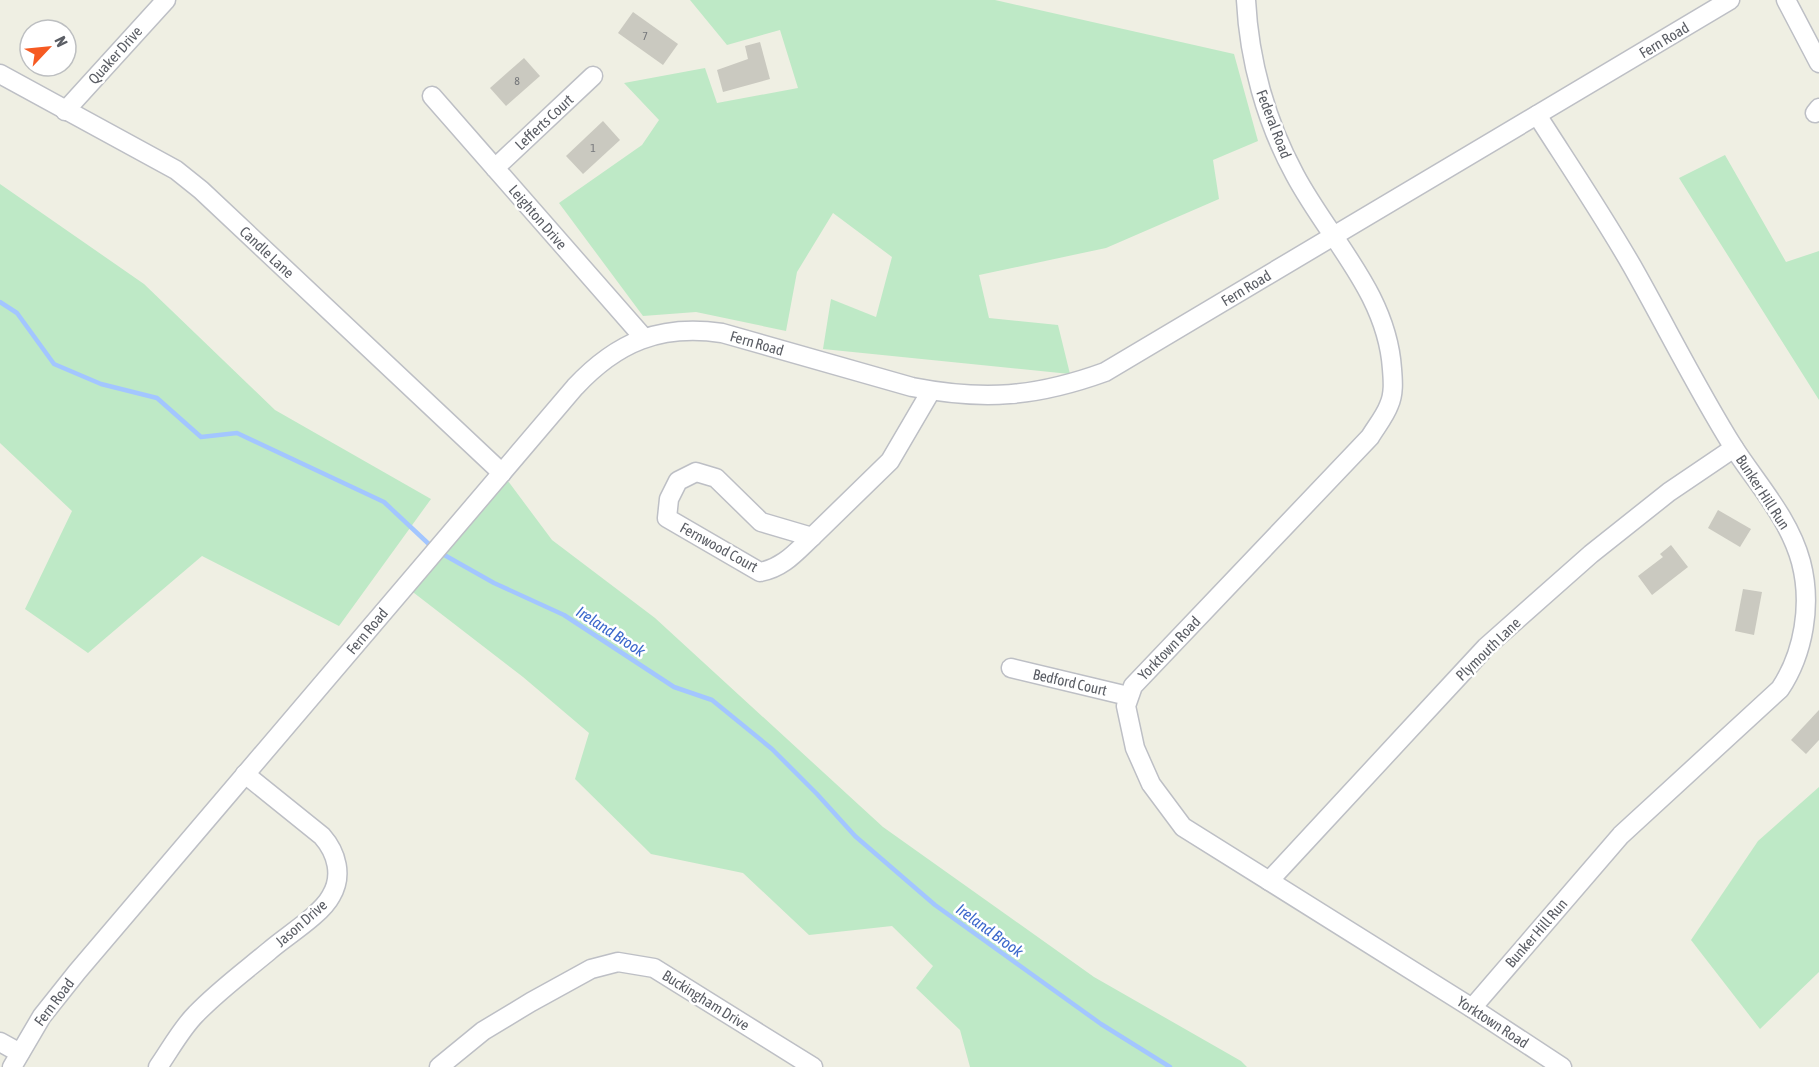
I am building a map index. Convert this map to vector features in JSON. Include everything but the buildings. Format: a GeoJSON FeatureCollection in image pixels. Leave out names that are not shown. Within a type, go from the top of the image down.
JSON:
{"type":"FeatureCollection","features":[{"type":"Feature","properties":{"kind":"street","name":"Quaker Drive"},"geometry":{"type":"LineString","coordinates":[[65,111],[166,0]]}},
{"type":"Feature","properties":{"kind":"street","name":"Federal Road"},"geometry":{"type":"LineString","coordinates":[[1246,0],[1251,47],[1261,91],[1276,134],[1295,175],[1334,236]]}},
{"type":"Feature","properties":{"kind":"street","name":"Fern Road"},"geometry":{"type":"LineString","coordinates":[[16,1060],[42,1016],[77,972],[591,369],[616,351],[644,338],[682,330],[722,333],[931,391],[977,396],[1010,395],[1042,391],[1074,383],[1105,372],[1730,0]]}},
{"type":"Feature","properties":{"kind":"street"},"geometry":{"type":"LineString","coordinates":[[1786,0],[1819,63]]}},
{"type":"Feature","properties":{"kind":"street","name":"Candle Lane"},"geometry":{"type":"LineString","coordinates":[[0,74],[176,170],[201,190],[502,473]]}},
{"type":"Feature","properties":{"kind":"street","name":"Lefferts Court"},"geometry":{"type":"LineString","coordinates":[[495,168],[593,76]]}},
{"type":"Feature","properties":{"kind":"street","name":"Leighton Drive"},"geometry":{"type":"LineString","coordinates":[[432,96],[644,338]]}},
{"type":"Feature","properties":{"kind":"street","name":"Bunker Hill Run"},"geometry":{"type":"LineString","coordinates":[[1472,1008],[1621,835],[1780,689],[1791,672],[1801,645],[1805,610],[1801,563],[1792,537],[1777,510],[1734,448],[1630,263],[1537,115]]}},
{"type":"Feature","properties":{"kind":"street","name":"Yorktown Road"},"geometry":{"type":"LineString","coordinates":[[1334,236],[1375,301],[1385,327],[1391,354],[1393,386],[1389,405],[1370,437],[1133,686],[1126,706],[1135,748],[1150,784],[1183,827],[1562,1067]]}},
{"type":"Feature","properties":{"kind":"street","name":"Fernwood Court"},"geometry":{"type":"LineString","coordinates":[[812,537],[760,522],[716,478],[696,472],[678,481],[669,499],[667,518],[760,572],[772,570],[787,561],[812,537],[891,461],[931,391]]}},
{"type":"Feature","properties":{"kind":"street","name":"Plymouth Lane"},"geometry":{"type":"LineString","coordinates":[[1269,881],[1486,647],[1591,554],[1669,492],[1734,448]]}},
{"type":"Feature","properties":{"kind":"street","name":"Bedford Court"},"geometry":{"type":"LineString","coordinates":[[1011,668],[1128,696]]}},
{"type":"Feature","properties":{"kind":"street","name":"Jason Drive"},"geometry":{"type":"LineString","coordinates":[[158,1067],[195,1015],[320,910],[335,889],[338,874],[337,863],[329,844],[245,774]]}},
{"type":"Feature","properties":{"kind":"street","name":"Buckingham Drive"},"geometry":{"type":"LineString","coordinates":[[439,1067],[483,1031],[531,1002],[591,969],[618,962],[654,968],[813,1067]]}},
{"type":"Feature","properties":{"kind":"street"},"geometry":{"type":"LineString","coordinates":[[0,1041],[16,1060]]}},
{"type":"Feature","properties":{"kind":"green space"},"geometry":{"type":"Polygon","coordinates":[[[690,0],[995,0],[1234,54],[1258,141],[1213,160],[1219,199],[1106,248],[979,275],[989,318],[1058,325],[1070,374],[823,349],[831,299],[876,317],[892,257],[833,213],[797,272],[786,331],[696,312],[643,316],[559,203],[642,145],[659,120],[624,83],[705,68],[717,103],[798,88],[780,30],[727,45],[690,0]]]}},
{"type":"Feature","properties":{"kind":"green space"},"geometry":{"type":"Polygon","coordinates":[[[1725,155],[1786,262],[1819,251],[1819,400],[1679,178],[1725,155]]]}},
{"type":"Feature","properties":{"kind":"green space"},"geometry":{"type":"Polygon","coordinates":[[[0,184],[144,284],[275,410],[431,499],[339,626],[202,556],[88,653],[25,609],[72,511],[0,443],[0,184]]]}},
{"type":"Feature","properties":{"kind":"green space"},"geometry":{"type":"Polygon","coordinates":[[[502,473],[552,540],[655,618],[883,827],[1094,977],[1241,1061],[1247,1067],[970,1067],[960,1030],[916,988],[933,966],[892,926],[809,935],[743,873],[651,854],[575,779],[589,733],[523,677],[405,586],[502,473]]]}},
{"type":"Feature","properties":{"kind":"green space"},"geometry":{"type":"Polygon","coordinates":[[[1819,787],[1819,972],[1760,1029],[1691,940],[1758,841],[1819,787]]]}},
{"type":"Feature","properties":{"kind":"waterway","name":"Ireland Brook"},"geometry":{"type":"LineString","coordinates":[[0,302],[17,313],[54,364],[101,384],[157,398],[201,437],[237,433],[384,502],[432,547]]}},
{"type":"Feature","properties":{"kind":"waterway","name":"Ireland Brook"},"geometry":{"type":"LineString","coordinates":[[439,552],[494,583],[564,615],[674,687],[712,700],[772,749],[855,836],[935,905],[1101,1024],[1170,1067]]}}]}
